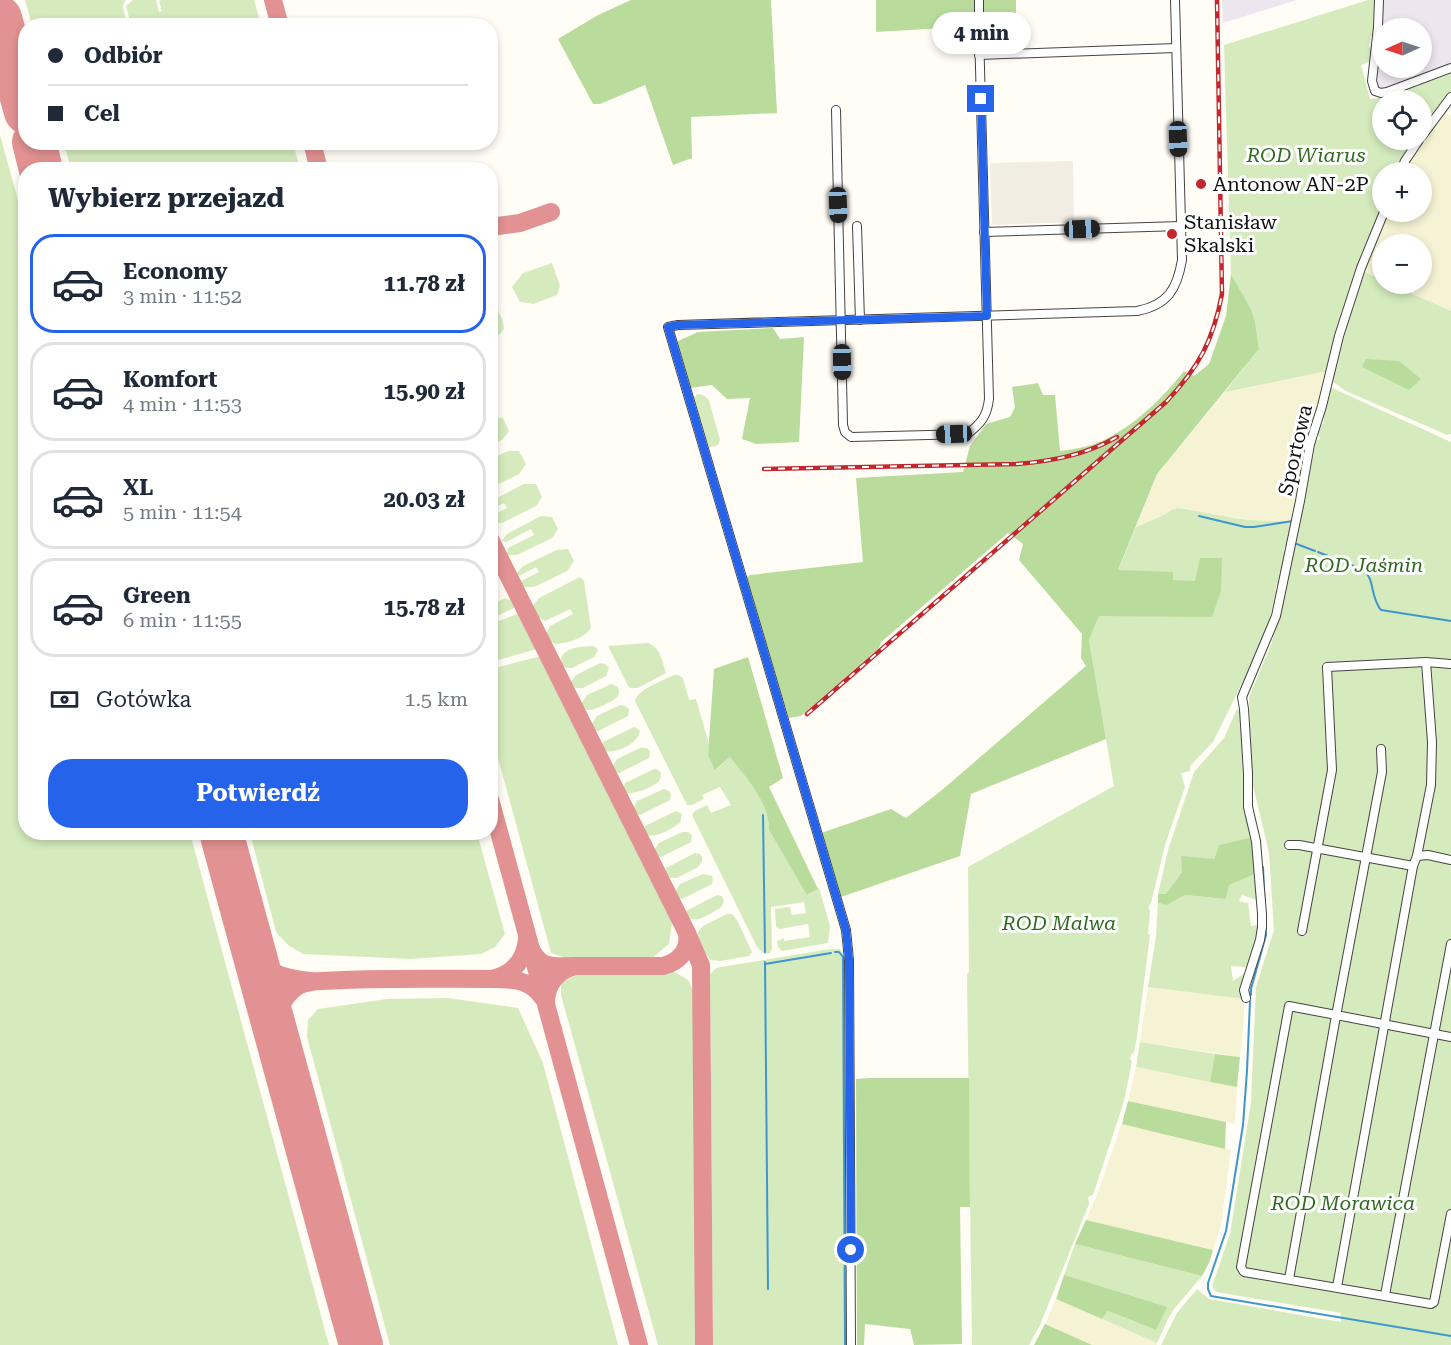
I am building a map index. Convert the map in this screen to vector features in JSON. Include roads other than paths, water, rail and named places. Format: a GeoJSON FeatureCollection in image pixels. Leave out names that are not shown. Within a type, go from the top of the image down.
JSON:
{"type":"FeatureCollection","features":[{"type":"Feature","properties":{"kind":"street"},"geometry":{"type":"LineString","coordinates":[[836,110],[843,425],[845,432],[851,438],[967,434],[982,423],[989,399],[979,0]]}},
{"type":"Feature","properties":{"kind":"street"},"geometry":{"type":"LineString","coordinates":[[851,1345],[849,971],[846,930],[668,327],[1137,311],[1152,307],[1168,297],[1176,284],[1182,260],[1175,0]]}},
{"type":"Feature","properties":{"kind":"street"},"geometry":{"type":"LineString","coordinates":[[1379,0],[1372,81],[1375,91],[1387,92],[1451,68]]}},
{"type":"Feature","properties":{"kind":"street"},"geometry":{"type":"LineString","coordinates":[[979,54],[1176,48]]}},
{"type":"Feature","properties":{"kind":"street"},"geometry":{"type":"LineString","coordinates":[[1432,123],[1451,97]]}},
{"type":"Feature","properties":{"kind":"street","name":"Sportowa"},"geometry":{"type":"LineString","coordinates":[[1246,998],[1244,990],[1260,940],[1262,914],[1256,841],[1248,807],[1242,697],[1275,615],[1310,444],[1360,268],[1380,222]]}},
{"type":"Feature","properties":{"kind":"street"},"geometry":{"type":"LineString","coordinates":[[857,226],[860,320]]}},
{"type":"Feature","properties":{"kind":"street"},"geometry":{"type":"LineString","coordinates":[[984,232],[1181,226]]}},
{"type":"Feature","properties":{"kind":"street"},"geometry":{"type":"LineString","coordinates":[[1302,931],[1332,770],[1327,667],[1426,662],[1451,664]]}},
{"type":"Feature","properties":{"kind":"street"},"geometry":{"type":"LineString","coordinates":[[1337,1287],[1413,866],[1431,785],[1432,742],[1426,662]]}},
{"type":"Feature","properties":{"kind":"street"},"geometry":{"type":"LineString","coordinates":[[1288,1279],[1383,772],[1381,749]]}},
{"type":"Feature","properties":{"kind":"street"},"geometry":{"type":"LineString","coordinates":[[1289,845],[1299,844],[1413,866]]}},
{"type":"Feature","properties":{"kind":"street"},"geometry":{"type":"LineString","coordinates":[[1417,856],[1428,855],[1451,860]]}},
{"type":"Feature","properties":{"kind":"street"},"geometry":{"type":"LineString","coordinates":[[1385,1295],[1451,944]]}},
{"type":"Feature","properties":{"kind":"street"},"geometry":{"type":"LineString","coordinates":[[1451,1037],[1289,1006],[1241,1267],[1244,1272],[1431,1304],[1434,1302],[1451,1214]]}},
{"type":"Feature","properties":{"kind":"waterway"},"geometry":{"type":"LineString","coordinates":[[1199,516],[1245,527],[1293,521]]}},
{"type":"Feature","properties":{"kind":"waterway"},"geometry":{"type":"LineString","coordinates":[[1294,543],[1315,551]]}},
{"type":"Feature","properties":{"kind":"waterway"},"geometry":{"type":"LineString","coordinates":[[1318,552],[1364,570],[1370,579],[1375,600],[1381,610],[1451,621]]}},
{"type":"Feature","properties":{"kind":"waterway"},"geometry":{"type":"LineString","coordinates":[[763,815],[765,952]]}},
{"type":"Feature","properties":{"kind":"waterway"},"geometry":{"type":"LineString","coordinates":[[1251,995],[1266,935],[1263,867]]}},
{"type":"Feature","properties":{"kind":"waterway"},"geometry":{"type":"LineString","coordinates":[[835,952],[839,952],[843,957],[845,1345]]}},
{"type":"Feature","properties":{"kind":"waterway"},"geometry":{"type":"LineString","coordinates":[[765,964],[831,953]]}},
{"type":"Feature","properties":{"kind":"waterway"},"geometry":{"type":"LineString","coordinates":[[765,962],[768,1289]]}},
{"type":"Feature","properties":{"kind":"waterway"},"geometry":{"type":"LineString","coordinates":[[1250,1001],[1243,1125],[1226,1231],[1208,1283],[1211,1296],[1451,1336]]}},
{"type":"Feature","properties":{"kind":"railway"},"geometry":{"type":"LineString","coordinates":[[807,714],[1166,402],[1196,365],[1209,340],[1222,294],[1217,0]]}},
{"type":"Feature","properties":{"kind":"railway"},"geometry":{"type":"LineString","coordinates":[[764,469],[1017,464],[1068,456],[1117,437]]}},
{"type":"Feature","properties":{"kind":"place","name":"Antonow AN-2P"},"geometry":{"type":"Point","coordinates":[1201,184]}},
{"type":"Feature","properties":{"kind":"place","name":"Stanisław Skalski"},"geometry":{"type":"Point","coordinates":[1172,234]}},
{"type":"Feature","properties":{"kind":"park label","name":"ROD Wiarus"},"geometry":{"type":"Point","coordinates":[1306,155]}},
{"type":"Feature","properties":{"kind":"park label","name":"ROD Jaśmin"},"geometry":{"type":"Point","coordinates":[1364,565]}},
{"type":"Feature","properties":{"kind":"park label","name":"ROD Malwa"},"geometry":{"type":"Point","coordinates":[1059,923]}},
{"type":"Feature","properties":{"kind":"park label","name":"ROD Morawica"},"geometry":{"type":"Point","coordinates":[1343,1203]}}]}
